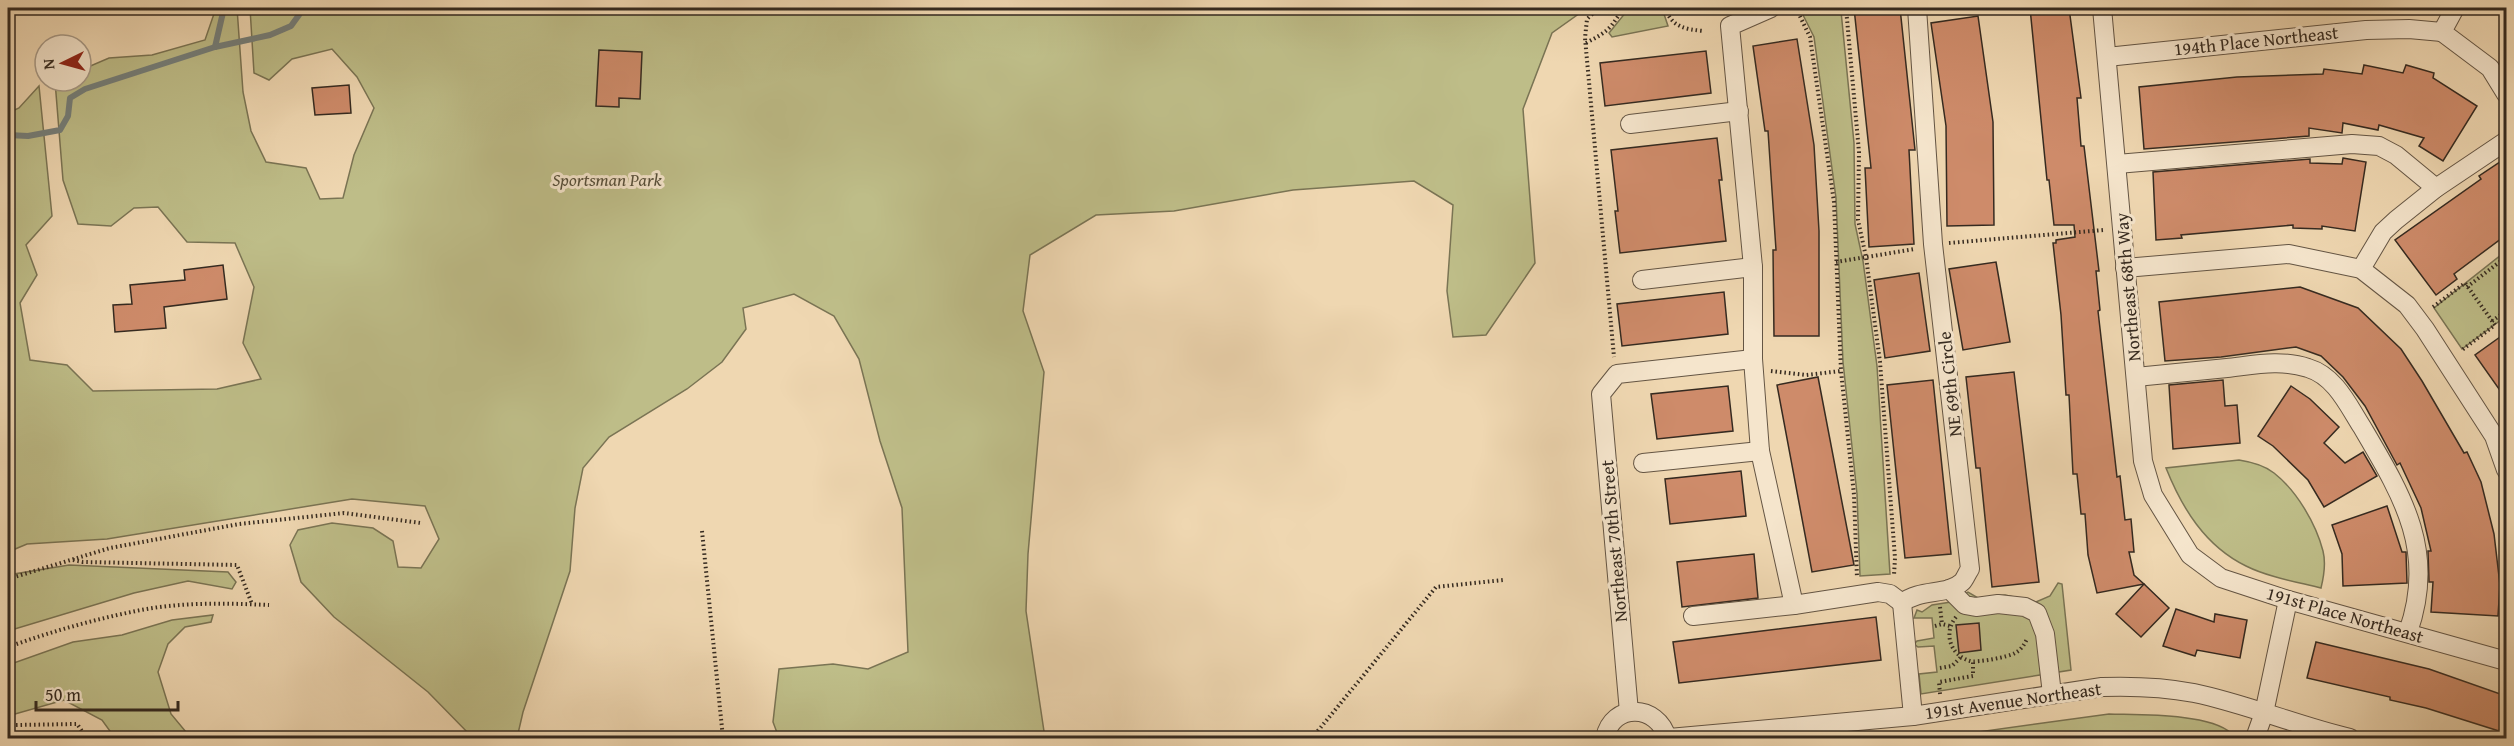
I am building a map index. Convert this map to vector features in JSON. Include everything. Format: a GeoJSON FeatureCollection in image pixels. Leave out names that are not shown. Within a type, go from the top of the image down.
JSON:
{"type":"FeatureCollection","features":[{"type":"Feature","properties":{"kind":"street"},"geometry":{"type":"LineString","coordinates":[[1771,8],[1730,26],[1753,267],[1754,367],[1760,451],[1794,605]]}},
{"type":"Feature","properties":{"kind":"street","name":"NE 69th Circle"},"geometry":{"type":"LineString","coordinates":[[1917,8],[1933,244],[1970,569],[1962,582],[1948,589]]}},
{"type":"Feature","properties":{"kind":"street","name":"Northeast 68th Way"},"geometry":{"type":"LineString","coordinates":[[2102,8],[2118,164],[2143,461],[2153,495],[2190,555]]}},
{"type":"Feature","properties":{"kind":"street"},"geometry":{"type":"LineString","coordinates":[[2455,8],[2442,32],[2490,68],[2506,94]]}},
{"type":"Feature","properties":{"kind":"street","name":"194th Place Northeast"},"geometry":{"type":"LineString","coordinates":[[2107,57],[2366,30],[2409,29],[2442,32]]}},
{"type":"Feature","properties":{"kind":"street"},"geometry":{"type":"LineString","coordinates":[[1630,124],[1739,111]]}},
{"type":"Feature","properties":{"kind":"street"},"geometry":{"type":"LineString","coordinates":[[2361,268],[2382,232],[2436,188],[2506,141]]}},
{"type":"Feature","properties":{"kind":"street"},"geometry":{"type":"LineString","coordinates":[[2118,164],[2352,144],[2379,146],[2396,155],[2436,188]]}},
{"type":"Feature","properties":{"kind":"street"},"geometry":{"type":"LineString","coordinates":[[2125,268],[2289,254],[2361,268],[2407,305],[2500,431],[2506,470]]}},
{"type":"Feature","properties":{"kind":"street"},"geometry":{"type":"LineString","coordinates":[[1642,280],[1753,267]]}},
{"type":"Feature","properties":{"kind":"street"},"geometry":{"type":"LineString","coordinates":[[2136,377],[2279,362],[2309,368],[2330,380],[2344,399],[2404,502],[2414,536],[2418,564],[2415,612],[2408,632]]}},
{"type":"Feature","properties":{"kind":"street"},"geometry":{"type":"LineString","coordinates":[[1615,368],[1754,367]]}},
{"type":"Feature","properties":{"kind":"street","name":"Northeast 70th Street"},"geometry":{"type":"LineString","coordinates":[[1615,368],[1601,394],[1629,711]]}},
{"type":"Feature","properties":{"kind":"street"},"geometry":{"type":"LineString","coordinates":[[1643,463],[1760,451]]}},
{"type":"Feature","properties":{"kind":"street","name":"191st Place Northeast"},"geometry":{"type":"LineString","coordinates":[[2190,555],[2221,578],[2288,600],[2506,661]]}},
{"type":"Feature","properties":{"kind":"street"},"geometry":{"type":"LineString","coordinates":[[1902,603],[1919,593],[1948,589],[1965,605],[1976,607],[1998,604],[2037,613],[2045,634],[2052,694]]}},
{"type":"Feature","properties":{"kind":"street"},"geometry":{"type":"LineString","coordinates":[[1693,616],[1794,605],[1858,594],[1878,592],[1890,594],[1902,603],[1913,716]]}},
{"type":"Feature","properties":{"kind":"street"},"geometry":{"type":"LineString","coordinates":[[2255,738],[2264,713],[2288,600]]}},
{"type":"Feature","properties":{"kind":"street","name":"191st Avenue Northeast"},"geometry":{"type":"LineString","coordinates":[[1668,738],[1913,716],[2102,687],[2151,687],[2196,694],[2350,738]]}},
{"type":"Feature","properties":{"kind":"street"},"geometry":{"type":"LineString","coordinates":[[1605,738],[1613,720],[1629,711],[1646,713],[1654,717],[1665,730],[1668,738]]}},
{"type":"Feature","properties":{"kind":"path"},"geometry":{"type":"LineString","coordinates":[[1599,8],[1587,19],[1586,43],[1615,368]]}},
{"type":"Feature","properties":{"kind":"path"},"geometry":{"type":"LineString","coordinates":[[1586,43],[1601,35],[1612,25],[1620,12],[1628,8]]}},
{"type":"Feature","properties":{"kind":"path"},"geometry":{"type":"LineString","coordinates":[[1665,8],[1669,18],[1681,29],[1703,31]]}},
{"type":"Feature","properties":{"kind":"path"},"geometry":{"type":"LineString","coordinates":[[1796,8],[1810,37],[1833,202],[1841,370],[1854,495],[1858,594]]}},
{"type":"Feature","properties":{"kind":"path"},"geometry":{"type":"LineString","coordinates":[[1846,8],[1859,152],[1858,220],[1866,257],[1880,362],[1896,558],[1894,575]]}},
{"type":"Feature","properties":{"kind":"path"},"geometry":{"type":"LineString","coordinates":[[1836,262],[1933,244],[2104,230]]}},
{"type":"Feature","properties":{"kind":"path"},"geometry":{"type":"LineString","coordinates":[[2467,287],[2506,257]]}},
{"type":"Feature","properties":{"kind":"path"},"geometry":{"type":"LineString","coordinates":[[2433,307],[2465,283],[2495,325],[2462,350]]}},
{"type":"Feature","properties":{"kind":"path"},"geometry":{"type":"LineString","coordinates":[[2492,321],[2506,311]]}},
{"type":"Feature","properties":{"kind":"path"},"geometry":{"type":"LineString","coordinates":[[1754,367],[1806,375],[1841,370]]}},
{"type":"Feature","properties":{"kind":"path"},"geometry":{"type":"LineString","coordinates":[[8,579],[110,548],[238,524],[344,513],[421,523]]}},
{"type":"Feature","properties":{"kind":"path"},"geometry":{"type":"LineString","coordinates":[[702,531],[723,738]]}},
{"type":"Feature","properties":{"kind":"path"},"geometry":{"type":"LineString","coordinates":[[70,559],[83,562],[237,566],[252,604]]}},
{"type":"Feature","properties":{"kind":"path"},"geometry":{"type":"LineString","coordinates":[[1312,738],[1436,587],[1503,580]]}},
{"type":"Feature","properties":{"kind":"path"},"geometry":{"type":"LineString","coordinates":[[8,646],[59,629],[138,610],[225,603],[268,605]]}},
{"type":"Feature","properties":{"kind":"path"},"geometry":{"type":"LineString","coordinates":[[1976,607],[1959,614],[1950,627],[1948,638],[1952,648],[1961,657],[1973,662],[2013,655],[2021,649],[2028,638],[2029,629],[2026,618],[2030,610]]}},
{"type":"Feature","properties":{"kind":"path"},"geometry":{"type":"LineString","coordinates":[[1935,626],[1942,624],[1950,627]]}},
{"type":"Feature","properties":{"kind":"path"},"geometry":{"type":"LineString","coordinates":[[1940,668],[1952,666],[1961,657]]}},
{"type":"Feature","properties":{"kind":"path"},"geometry":{"type":"LineString","coordinates":[[1940,694],[1938,682],[1973,676],[1973,662]]}},
{"type":"Feature","properties":{"kind":"path"},"geometry":{"type":"LineString","coordinates":[[8,729],[16,724],[77,724],[87,738]]}},
{"type":"Feature","properties":{"kind":"green space","name":"Sportsman Park"},"geometry":{"type":"Polygon","coordinates":[[[216,8],[237,8],[243,92],[251,131],[266,162],[306,168],[320,199],[343,198],[354,155],[374,108],[357,77],[332,49],[292,59],[269,80],[254,73],[250,8],[1587,8],[1552,33],[1523,109],[1535,263],[1486,335],[1453,337],[1447,291],[1453,205],[1414,181],[1293,190],[1174,211],[1096,215],[1030,255],[1023,311],[1044,372],[1028,554],[1026,611],[1045,738],[779,738],[773,722],[779,669],[833,664],[868,669],[908,652],[902,508],[880,441],[859,359],[834,316],[794,294],[743,308],[746,329],[722,362],[687,389],[609,437],[583,468],[575,508],[570,571],[523,712],[517,738],[473,738],[428,692],[334,617],[301,582],[290,545],[298,530],[332,523],[373,528],[393,541],[398,567],[421,568],[439,539],[425,506],[352,499],[107,539],[27,544],[8,552],[8,113],[19,108],[33,93],[40,93],[52,216],[26,245],[37,275],[20,303],[30,360],[67,365],[93,391],[217,389],[261,379],[243,343],[254,287],[235,243],[187,242],[158,207],[134,208],[111,226],[78,224],[63,180],[56,93],[93,93],[93,65],[109,58],[152,55],[205,40],[216,8]]]}},
{"type":"Feature","properties":{"kind":"green space"},"geometry":{"type":"Polygon","coordinates":[[[1635,8],[1662,8],[1668,26],[1612,37],[1609,33],[1626,12],[1635,8]]]}},
{"type":"Feature","properties":{"kind":"green space"},"geometry":{"type":"Polygon","coordinates":[[[1841,8],[1854,143],[1855,224],[1863,261],[1877,366],[1890,574],[1860,576],[1857,494],[1843,362],[1836,198],[1814,37],[1800,9],[1841,8]]]}},
{"type":"Feature","properties":{"kind":"green space"},"geometry":{"type":"Polygon","coordinates":[[[2506,251],[2506,316],[2462,349],[2434,308],[2506,251]]]}},
{"type":"Feature","properties":{"kind":"green space"},"geometry":{"type":"Polygon","coordinates":[[[2239,460],[2258,464],[2274,473],[2298,498],[2316,530],[2323,551],[2324,570],[2321,588],[2255,570],[2231,558],[2218,548],[2188,511],[2166,468],[2239,460]]]}},
{"type":"Feature","properties":{"kind":"green space"},"geometry":{"type":"Polygon","coordinates":[[[69,565],[228,572],[236,582],[232,589],[188,581],[134,593],[8,631],[8,575],[69,565]]]}},
{"type":"Feature","properties":{"kind":"green space"},"geometry":{"type":"Polygon","coordinates":[[[2058,583],[2062,584],[2071,670],[1921,694],[1919,674],[1937,672],[1934,646],[1918,647],[1914,644],[1917,641],[1934,638],[1932,618],[1914,618],[1917,610],[1922,612],[1932,605],[1951,602],[1968,592],[1978,598],[2005,595],[2036,602],[2050,596],[2058,583]]]}},
{"type":"Feature","properties":{"kind":"green space"},"geometry":{"type":"Polygon","coordinates":[[[213,615],[211,622],[185,627],[168,644],[158,672],[171,714],[191,738],[115,738],[102,720],[64,700],[8,716],[8,665],[73,642],[122,635],[172,620],[213,615]]]}},
{"type":"Feature","properties":{"kind":"green space"},"geometry":{"type":"Polygon","coordinates":[[[2109,714],[2191,718],[2221,726],[2231,733],[2231,738],[1950,738],[1949,736],[2109,714]]]}},
{"type":"Feature","properties":{"kind":"building"},"geometry":{"type":"Polygon","coordinates":[[[1854,8],[1900,8],[1915,150],[1909,150],[1914,244],[1869,247],[1865,168],[1871,168],[1854,8]]]}},
{"type":"Feature","properties":{"kind":"building"},"geometry":{"type":"Polygon","coordinates":[[[2030,8],[2069,8],[2081,98],[2077,98],[2081,146],[2084,146],[2099,271],[2096,271],[2100,310],[2098,311],[2117,477],[2120,476],[2125,520],[2131,519],[2134,552],[2129,552],[2134,575],[2144,584],[2097,593],[2088,555],[2085,514],[2081,514],[2077,474],[2073,474],[2069,395],[2066,395],[2061,315],[2053,243],[2056,243],[2056,240],[2075,237],[2074,225],[2054,225],[2049,180],[2047,180],[2030,8]]]}},
{"type":"Feature","properties":{"kind":"building"},"geometry":{"type":"Polygon","coordinates":[[[1978,16],[1993,122],[1994,225],[1947,226],[1946,126],[1931,23],[1978,16]]]}},
{"type":"Feature","properties":{"kind":"building"},"geometry":{"type":"Polygon","coordinates":[[[1797,39],[1814,145],[1819,231],[1819,336],[1774,336],[1773,250],[1776,250],[1768,131],[1765,131],[1753,46],[1797,39]]]}},
{"type":"Feature","properties":{"kind":"building"},"geometry":{"type":"Polygon","coordinates":[[[599,50],[642,52],[640,99],[619,98],[619,107],[596,106],[599,50]]]}},
{"type":"Feature","properties":{"kind":"building"},"geometry":{"type":"Polygon","coordinates":[[[1706,51],[1711,93],[1605,106],[1600,63],[1706,51]]]}},
{"type":"Feature","properties":{"kind":"building"},"geometry":{"type":"Polygon","coordinates":[[[2364,65],[2403,73],[2406,65],[2434,73],[2433,78],[2477,106],[2443,161],[2419,146],[2424,138],[2379,125],[2378,130],[2343,123],[2342,133],[2309,128],[2309,136],[2144,149],[2139,87],[2237,77],[2323,74],[2324,69],[2362,74],[2364,65]]]}},
{"type":"Feature","properties":{"kind":"building"},"geometry":{"type":"Polygon","coordinates":[[[349,85],[351,113],[315,115],[312,88],[349,85]]]}},
{"type":"Feature","properties":{"kind":"building"},"geometry":{"type":"Polygon","coordinates":[[[1717,138],[1726,241],[1620,253],[1611,150],[1717,138]]]}},
{"type":"Feature","properties":{"kind":"building"},"geometry":{"type":"Polygon","coordinates":[[[2343,158],[2366,162],[2355,231],[2322,226],[2322,229],[2293,228],[2293,225],[2181,235],[2182,238],[2156,240],[2153,172],[2310,159],[2310,163],[2342,164],[2343,158]]]}},
{"type":"Feature","properties":{"kind":"building"},"geometry":{"type":"Polygon","coordinates":[[[2506,158],[2506,235],[2454,274],[2457,279],[2436,295],[2395,240],[2481,179],[2479,176],[2506,158]]]}},
{"type":"Feature","properties":{"kind":"building"},"geometry":{"type":"Polygon","coordinates":[[[1996,262],[2010,342],[1963,350],[1949,269],[1996,262]]]}},
{"type":"Feature","properties":{"kind":"building"},"geometry":{"type":"Polygon","coordinates":[[[223,265],[227,299],[164,307],[166,328],[115,332],[113,305],[132,304],[130,285],[185,280],[184,270],[223,265]]]}},
{"type":"Feature","properties":{"kind":"building"},"geometry":{"type":"Polygon","coordinates":[[[1919,273],[1930,351],[1885,358],[1874,280],[1919,273]]]}},
{"type":"Feature","properties":{"kind":"building"},"geometry":{"type":"Polygon","coordinates":[[[2300,287],[2358,308],[2401,349],[2464,453],[2467,452],[2481,482],[2494,534],[2500,585],[2498,616],[2431,612],[2433,582],[2429,582],[2428,551],[2431,551],[2421,508],[2400,463],[2397,465],[2365,406],[2343,377],[2321,356],[2296,347],[2221,357],[2165,361],[2159,302],[2300,287]]]}},
{"type":"Feature","properties":{"kind":"building"},"geometry":{"type":"Polygon","coordinates":[[[1724,292],[1728,334],[1622,346],[1617,304],[1724,292]]]}},
{"type":"Feature","properties":{"kind":"building"},"geometry":{"type":"Polygon","coordinates":[[[2500,337],[2506,347],[2506,399],[2475,355],[2500,337]]]}},
{"type":"Feature","properties":{"kind":"building"},"geometry":{"type":"Polygon","coordinates":[[[2014,372],[2039,582],[1992,587],[1980,468],[1976,468],[1966,377],[2014,372]]]}},
{"type":"Feature","properties":{"kind":"building"},"geometry":{"type":"Polygon","coordinates":[[[1818,377],[1854,565],[1812,572],[1777,385],[1818,377]]]}},
{"type":"Feature","properties":{"kind":"building"},"geometry":{"type":"Polygon","coordinates":[[[1933,380],[1951,554],[1905,558],[1887,385],[1933,380]]]}},
{"type":"Feature","properties":{"kind":"building"},"geometry":{"type":"Polygon","coordinates":[[[2223,380],[2225,406],[2237,405],[2240,443],[2173,449],[2169,385],[2223,380]]]}},
{"type":"Feature","properties":{"kind":"building"},"geometry":{"type":"Polygon","coordinates":[[[1728,386],[1733,431],[1657,439],[1651,394],[1728,386]]]}},
{"type":"Feature","properties":{"kind":"building"},"geometry":{"type":"Polygon","coordinates":[[[2291,386],[2310,399],[2339,427],[2324,443],[2345,463],[2363,452],[2377,476],[2324,507],[2308,480],[2273,446],[2258,436],[2291,386]]]}},
{"type":"Feature","properties":{"kind":"building"},"geometry":{"type":"Polygon","coordinates":[[[1741,471],[1746,516],[1670,524],[1665,479],[1741,471]]]}},
{"type":"Feature","properties":{"kind":"building"},"geometry":{"type":"Polygon","coordinates":[[[2387,506],[2402,552],[2406,552],[2407,583],[2343,586],[2342,554],[2332,525],[2387,506]]]}},
{"type":"Feature","properties":{"kind":"building"},"geometry":{"type":"Polygon","coordinates":[[[1754,554],[1758,598],[1682,607],[1677,562],[1754,554]]]}},
{"type":"Feature","properties":{"kind":"building"},"geometry":{"type":"Polygon","coordinates":[[[2144,584],[2169,608],[2141,637],[2116,614],[2144,584]]]}},
{"type":"Feature","properties":{"kind":"building"},"geometry":{"type":"Polygon","coordinates":[[[2176,609],[2214,622],[2215,614],[2247,620],[2240,658],[2197,650],[2195,656],[2163,646],[2176,609]]]}},
{"type":"Feature","properties":{"kind":"building"},"geometry":{"type":"Polygon","coordinates":[[[1876,617],[1881,660],[1679,683],[1673,642],[1876,617]]]}},
{"type":"Feature","properties":{"kind":"building"},"geometry":{"type":"Polygon","coordinates":[[[1979,623],[1981,650],[1959,653],[1956,625],[1979,623]]]}},
{"type":"Feature","properties":{"kind":"building"},"geometry":{"type":"Polygon","coordinates":[[[2316,642],[2429,669],[2506,696],[2506,707],[2499,731],[2426,708],[2390,700],[2390,697],[2307,678],[2316,642]]]}},
{"type":"Feature","properties":{"kind":"waterway"},"geometry":{"type":"LineString","coordinates":[[215,47],[224,8]]}},
{"type":"Feature","properties":{"kind":"waterway"},"geometry":{"type":"LineString","coordinates":[[8,135],[28,136],[60,130],[68,116],[70,98],[85,89],[215,47],[270,35],[291,26],[304,8]]}}]}
